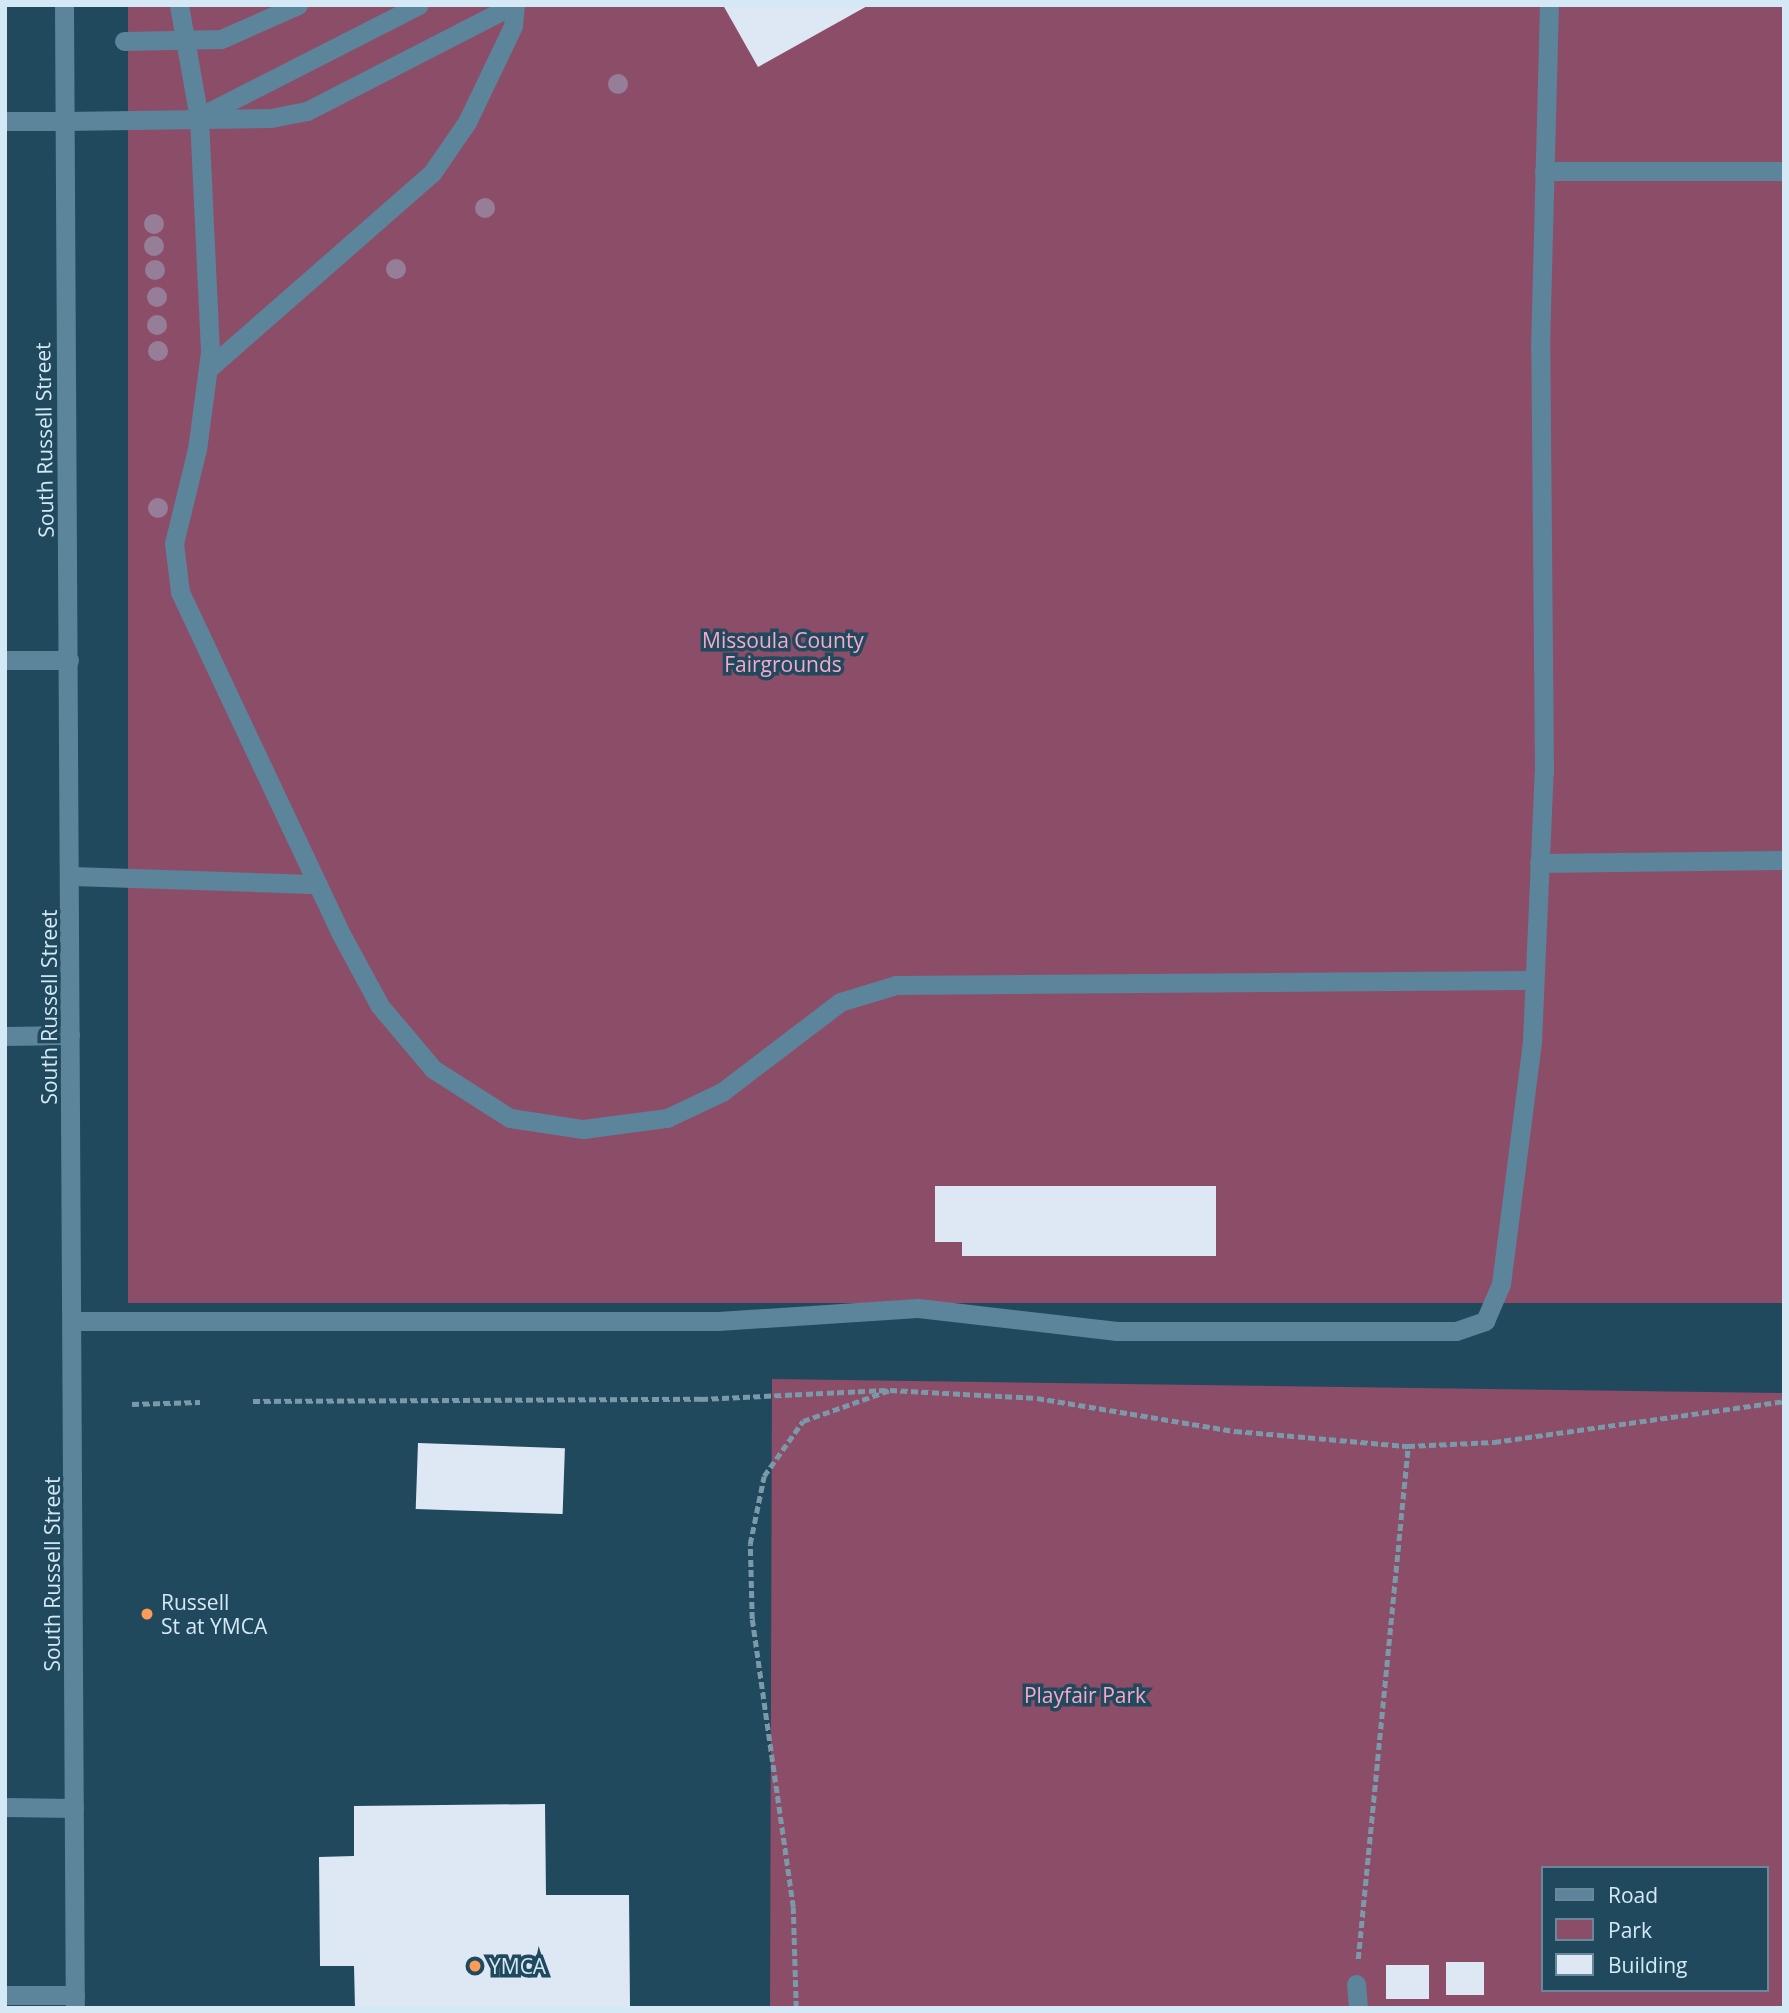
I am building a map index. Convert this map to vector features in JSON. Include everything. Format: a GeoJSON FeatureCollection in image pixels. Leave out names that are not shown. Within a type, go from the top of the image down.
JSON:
{"type":"FeatureCollection","features":[{"type":"Feature","properties":{"kind":"main road","name":"South Russell Street"},"geometry":{"type":"LineString","coordinates":[[64,5],[75,1321],[75,2001]]}},
{"type":"Feature","properties":{"kind":"main road"},"geometry":{"type":"LineString","coordinates":[[179,5],[183,42],[199,117],[208,369],[174,543],[180,592],[318,884],[380,1006],[433,1069],[510,1118],[583,1129],[678,1113],[722,1092],[840,1002],[896,985],[1534,980]]}},
{"type":"Feature","properties":{"kind":"main road"},"geometry":{"type":"LineString","coordinates":[[124,41],[183,42],[251,30],[298,5]]}},
{"type":"Feature","properties":{"kind":"main road"},"geometry":{"type":"LineString","coordinates":[[199,117],[419,5]]}},
{"type":"Feature","properties":{"kind":"main road"},"geometry":{"type":"LineString","coordinates":[[5,121],[271,118],[307,111],[514,5],[513,26],[467,122],[432,173],[208,369]]}},
{"type":"Feature","properties":{"kind":"main road"},"geometry":{"type":"LineString","coordinates":[[75,1321],[718,1321],[918,1308],[1117,1331],[1455,1331],[1485,1321],[1501,1284],[1534,980],[1539,863],[1544,171],[1549,5]]}},
{"type":"Feature","properties":{"kind":"main road"},"geometry":{"type":"LineString","coordinates":[[1544,171],[1784,171]]}},
{"type":"Feature","properties":{"kind":"main road"},"geometry":{"type":"LineString","coordinates":[[5,660],[69,660]]}},
{"type":"Feature","properties":{"kind":"main road"},"geometry":{"type":"LineString","coordinates":[[1539,863],[1784,860]]}},
{"type":"Feature","properties":{"kind":"main road"},"geometry":{"type":"LineString","coordinates":[[72,876],[318,884]]}},
{"type":"Feature","properties":{"kind":"main road"},"geometry":{"type":"LineString","coordinates":[[5,1036],[71,1035]]}},
{"type":"Feature","properties":{"kind":"main road"},"geometry":{"type":"LineString","coordinates":[[5,1807],[74,1808]]}},
{"type":"Feature","properties":{"kind":"main road"},"geometry":{"type":"LineString","coordinates":[[1356,1984],[1358,2008]]}},
{"type":"Feature","properties":{"kind":"main road"},"geometry":{"type":"LineString","coordinates":[[5,1995],[75,2001]]}},
{"type":"Feature","properties":{"kind":"path"},"geometry":{"type":"LineString","coordinates":[[796,2008],[793,1907],[752,1619],[750,1544],[764,1476],[803,1421],[890,1390]]}},
{"type":"Feature","properties":{"kind":"path"},"geometry":{"type":"LineString","coordinates":[[253,1401],[701,1399],[890,1390],[1037,1398],[1235,1430],[1408,1446],[1494,1442],[1784,1401]]}},
{"type":"Feature","properties":{"kind":"path"},"geometry":{"type":"LineString","coordinates":[[132,1404],[200,1402]]}},
{"type":"Feature","properties":{"kind":"path"},"geometry":{"type":"LineString","coordinates":[[1356,1984],[1408,1446]]}},
{"type":"Feature","properties":{"kind":"green space","name":"Missoula County Fairgrounds"},"geometry":{"type":"Polygon","coordinates":[[[128,5],[1784,5],[1784,1303],[128,1303],[128,5]]]}},
{"type":"Feature","properties":{"kind":"green space","name":"Playfair Park"},"geometry":{"type":"Polygon","coordinates":[[[772,1379],[1784,1393],[1784,2008],[770,2008],[772,1379]]]}},
{"type":"Feature","properties":{"kind":"building"},"geometry":{"type":"Polygon","coordinates":[[[723,5],[869,5],[758,67],[723,5]]]}},
{"type":"Feature","properties":{"kind":"building"},"geometry":{"type":"Polygon","coordinates":[[[935,1186],[1216,1186],[1216,1256],[962,1256],[962,1242],[935,1242],[935,1186]]]}},
{"type":"Feature","properties":{"kind":"building"},"geometry":{"type":"Polygon","coordinates":[[[418,1443],[565,1448],[563,1514],[416,1509],[418,1443]]]}},
{"type":"Feature","properties":{"kind":"building"},"geometry":{"type":"Polygon","coordinates":[[[545,1804],[546,1895],[629,1895],[630,2008],[355,2008],[354,1966],[320,1966],[319,1857],[354,1856],[354,1806],[545,1804]]]}},
{"type":"Feature","properties":{"kind":"building"},"geometry":{"type":"Polygon","coordinates":[[[1446,1962],[1484,1962],[1484,1995],[1446,1995],[1446,1962]]]}},
{"type":"Feature","properties":{"kind":"building"},"geometry":{"type":"Polygon","coordinates":[[[1386,1965],[1429,1965],[1429,1999],[1386,1999],[1386,1965]]]}},
{"type":"Feature","properties":{"kind":"place","name":"Russell St at YMCA"},"geometry":{"type":"Point","coordinates":[147,1614]}},
{"type":"Feature","properties":{"kind":"place","name":"YMCA"},"geometry":{"type":"Point","coordinates":[475,1966]}}]}
